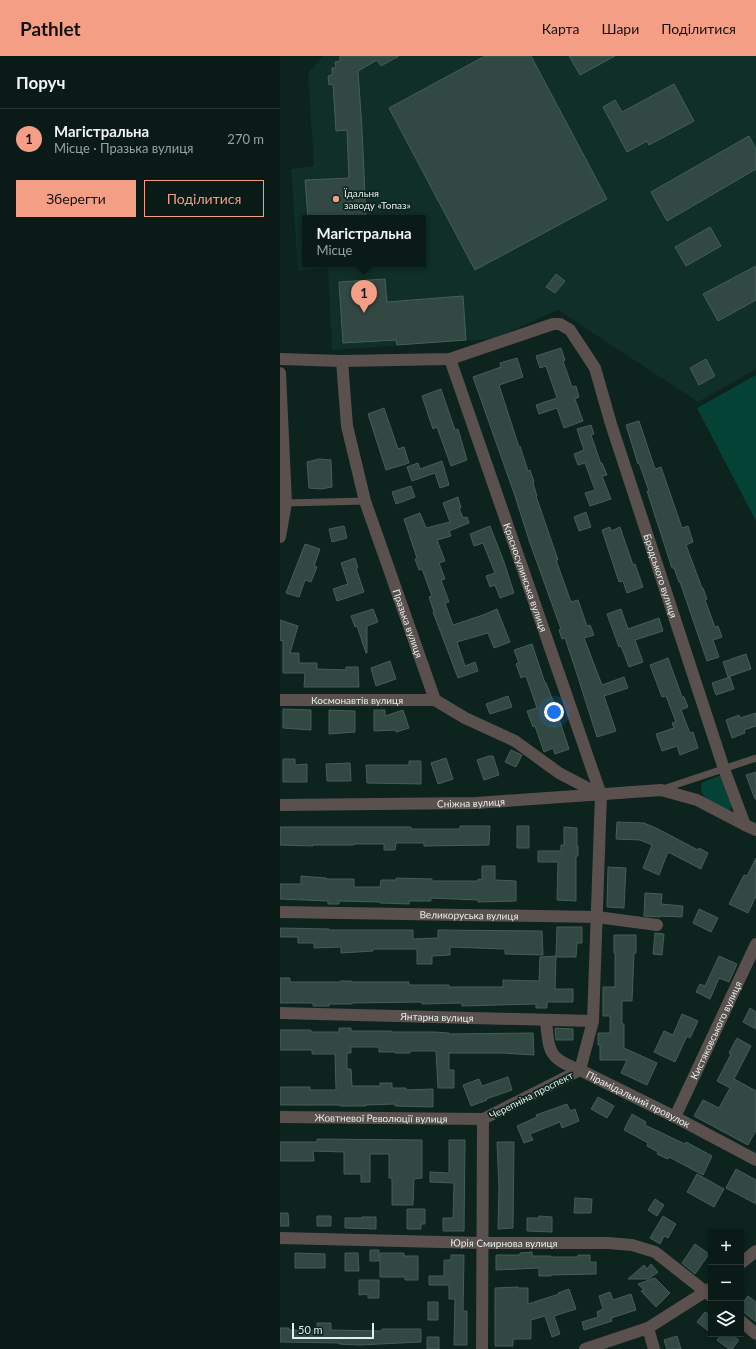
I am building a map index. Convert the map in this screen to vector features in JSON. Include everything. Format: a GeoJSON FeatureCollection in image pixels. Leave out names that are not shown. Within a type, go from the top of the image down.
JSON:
{"type":"FeatureCollection","features":[{"type":"Feature","properties":{"kind":"street","name":"Бродського вулиця"},"geometry":{"type":"LineString","coordinates":[[450,359],[553,324],[560,324],[570,330],[595,368],[610,424],[724,769],[750,827]]}},
{"type":"Feature","properties":{"kind":"street"},"geometry":{"type":"LineString","coordinates":[[280,359],[342,361],[450,359]]}},
{"type":"Feature","properties":{"kind":"street","name":"Красносулинська вулиця"},"geometry":{"type":"LineString","coordinates":[[450,359],[601,795]]}},
{"type":"Feature","properties":{"kind":"street","name":"Празька вулиця"},"geometry":{"type":"LineString","coordinates":[[342,361],[346,426],[365,500],[435,700]]}},
{"type":"Feature","properties":{"kind":"street"},"geometry":{"type":"LineString","coordinates":[[280,373],[286,503],[281,531]]}},
{"type":"Feature","properties":{"kind":"street","name":"Космонавтів вулиця"},"geometry":{"type":"LineString","coordinates":[[280,700],[435,700]]}},
{"type":"Feature","properties":{"kind":"street"},"geometry":{"type":"LineString","coordinates":[[435,700],[465,718],[515,741],[559,772],[601,795]]}},
{"type":"Feature","properties":{"kind":"street","name":"Сніжна вулиця"},"geometry":{"type":"LineString","coordinates":[[280,805],[476,803],[661,790],[697,800],[750,827]]}},
{"type":"Feature","properties":{"kind":"street","name":"Черепніна проспект"},"geometry":{"type":"LineString","coordinates":[[482,1349],[483,1119],[580,1070],[593,1021],[601,795]]}},
{"type":"Feature","properties":{"kind":"street","name":"Великоруська вулиця"},"geometry":{"type":"LineString","coordinates":[[280,912],[597,917],[657,925]]}},
{"type":"Feature","properties":{"kind":"street","name":"Кистяковського вулиця"},"geometry":{"type":"LineString","coordinates":[[675,1117],[756,944]]}},
{"type":"Feature","properties":{"kind":"street","name":"Янтарна вулиця"},"geometry":{"type":"LineString","coordinates":[[280,1012],[593,1021]]}},
{"type":"Feature","properties":{"kind":"street","name":"Пірамідальний провулок"},"geometry":{"type":"LineString","coordinates":[[546,1020],[548,1046],[555,1058],[564,1064],[580,1070],[675,1117],[756,1160]]}},
{"type":"Feature","properties":{"kind":"street","name":"Жовтневої Революції вулиця"},"geometry":{"type":"LineString","coordinates":[[280,1117],[483,1119]]}},
{"type":"Feature","properties":{"kind":"street","name":"Юрія Смирнова вулиця"},"geometry":{"type":"LineString","coordinates":[[280,1238],[482,1243],[608,1243],[632,1245],[655,1252],[708,1291]]}},
{"type":"Feature","properties":{"kind":"street"},"geometry":{"type":"LineString","coordinates":[[744,1261],[756,1251]]}},
{"type":"Feature","properties":{"kind":"street"},"geometry":{"type":"LineString","coordinates":[[585,1349],[648,1328],[708,1293]]}},
{"type":"Feature","properties":{"kind":"street"},"geometry":{"type":"LineString","coordinates":[[744,1324],[756,1334]]}},
{"type":"Feature","properties":{"kind":"street"},"geometry":{"type":"LineString","coordinates":[[648,1328],[654,1349]]}},
{"type":"Feature","properties":{"kind":"lane"},"geometry":{"type":"LineString","coordinates":[[286,503],[365,500]]}},
{"type":"Feature","properties":{"kind":"lane","name":"Сніжна вулиця"},"geometry":{"type":"LineString","coordinates":[[661,790],[756,758]]}},
{"type":"Feature","properties":{"kind":"shaded area"},"geometry":{"type":"Polygon","coordinates":[[[323,56],[756,56],[756,369],[698,402],[558,310],[493,339],[332,350],[328,268],[298,271],[291,169],[314,166],[308,73],[323,56]]]}},
{"type":"Feature","properties":{"kind":"green space"},"geometry":{"type":"Polygon","coordinates":[[[756,375],[756,521],[697,408],[756,375]]]}},
{"type":"Feature","properties":{"kind":"green space"},"geometry":{"type":"Polygon","coordinates":[[[721,776],[730,798],[730,810],[708,800],[703,795],[701,789],[703,782],[721,776]]]}},
{"type":"Feature","properties":{"kind":"building"},"geometry":{"type":"Polygon","coordinates":[[[340,56],[399,56],[381,66],[377,60],[358,71],[366,215],[308,215],[305,180],[349,178],[347,130],[336,131],[333,84],[329,85],[328,76],[332,75],[332,68],[336,68],[335,62],[340,61],[340,56]]]}},
{"type":"Feature","properties":{"kind":"building"},"geometry":{"type":"Polygon","coordinates":[[[485,56],[531,56],[607,199],[475,270],[389,108],[485,56]]]}},
{"type":"Feature","properties":{"kind":"building"},"geometry":{"type":"Polygon","coordinates":[[[569,56],[615,56],[580,75],[569,56]]]}},
{"type":"Feature","properties":{"kind":"building"},"geometry":{"type":"Polygon","coordinates":[[[674,84],[694,121],[649,145],[647,141],[627,152],[603,107],[615,100],[622,112],[674,84]]]}},
{"type":"Feature","properties":{"kind":"building"},"geometry":{"type":"Polygon","coordinates":[[[749,136],[756,149],[756,169],[667,221],[651,192],[749,136]]]}},
{"type":"Feature","properties":{"kind":"building"},"geometry":{"type":"Polygon","coordinates":[[[710,227],[721,246],[686,266],[675,247],[710,227]]]}},
{"type":"Feature","properties":{"kind":"building"},"geometry":{"type":"Polygon","coordinates":[[[756,266],[756,300],[718,321],[703,294],[756,266]]]}},
{"type":"Feature","properties":{"kind":"building"},"geometry":{"type":"Polygon","coordinates":[[[556,274],[565,281],[555,293],[546,287],[556,274]]]}},
{"type":"Feature","properties":{"kind":"building"},"geometry":{"type":"Polygon","coordinates":[[[385,279],[387,302],[463,296],[466,340],[397,345],[396,340],[343,343],[339,282],[385,279]]]}},
{"type":"Feature","properties":{"kind":"building"},"geometry":{"type":"Polygon","coordinates":[[[561,348],[565,360],[563,361],[572,387],[576,386],[579,397],[575,399],[583,421],[564,428],[557,408],[539,414],[536,405],[557,398],[546,366],[540,368],[536,356],[561,348]]]}},
{"type":"Feature","properties":{"kind":"building"},"geometry":{"type":"Polygon","coordinates":[[[517,358],[523,377],[499,385],[519,447],[520,446],[528,471],[530,470],[534,482],[536,496],[558,560],[556,560],[571,602],[578,600],[587,626],[590,625],[594,635],[584,638],[602,685],[624,677],[628,688],[604,696],[616,731],[597,737],[565,638],[562,639],[559,630],[561,629],[473,377],[501,367],[500,363],[517,358]]]}},
{"type":"Feature","properties":{"kind":"building"},"geometry":{"type":"Polygon","coordinates":[[[706,359],[715,376],[699,385],[690,368],[706,359]]]}},
{"type":"Feature","properties":{"kind":"building"},"geometry":{"type":"Polygon","coordinates":[[[441,389],[455,430],[458,429],[467,460],[451,466],[437,427],[433,429],[422,396],[441,389]]]}},
{"type":"Feature","properties":{"kind":"building"},"geometry":{"type":"Polygon","coordinates":[[[384,408],[398,449],[404,447],[409,463],[386,470],[368,414],[384,408]]]}},
{"type":"Feature","properties":{"kind":"building"},"geometry":{"type":"Polygon","coordinates":[[[639,421],[655,469],[661,467],[682,528],[688,526],[693,542],[686,545],[707,599],[705,600],[715,627],[718,626],[722,637],[713,640],[719,657],[707,661],[680,582],[674,568],[672,568],[647,491],[649,491],[639,463],[638,464],[626,425],[639,421]]]}},
{"type":"Feature","properties":{"kind":"building"},"geometry":{"type":"Polygon","coordinates":[[[591,425],[594,434],[591,435],[601,464],[602,463],[607,475],[602,476],[611,499],[590,506],[585,493],[595,490],[585,463],[578,465],[574,454],[584,450],[577,429],[591,425]]]}},
{"type":"Feature","properties":{"kind":"building"},"geometry":{"type":"Polygon","coordinates":[[[319,459],[331,460],[332,487],[321,489],[309,488],[307,462],[319,459]]]}},
{"type":"Feature","properties":{"kind":"building"},"geometry":{"type":"Polygon","coordinates":[[[442,461],[449,485],[440,488],[435,473],[412,481],[407,467],[418,463],[420,469],[442,461]]]}},
{"type":"Feature","properties":{"kind":"building"},"geometry":{"type":"Polygon","coordinates":[[[411,486],[415,497],[396,504],[392,492],[411,486]]]}},
{"type":"Feature","properties":{"kind":"building"},"geometry":{"type":"Polygon","coordinates":[[[458,497],[461,508],[459,508],[463,518],[467,517],[469,523],[449,531],[451,536],[437,540],[445,561],[439,563],[445,579],[441,580],[449,602],[445,603],[453,625],[497,609],[510,642],[494,648],[488,633],[457,642],[465,666],[475,662],[478,671],[458,678],[433,612],[429,597],[432,596],[422,569],[419,570],[415,559],[417,558],[404,519],[420,513],[426,528],[450,522],[443,503],[458,497]]]}},
{"type":"Feature","properties":{"kind":"building"},"geometry":{"type":"Polygon","coordinates":[[[586,512],[591,527],[579,531],[574,517],[586,512]]]}},
{"type":"Feature","properties":{"kind":"building"},"geometry":{"type":"Polygon","coordinates":[[[344,526],[347,538],[332,542],[329,529],[344,526]]]}},
{"type":"Feature","properties":{"kind":"building"},"geometry":{"type":"Polygon","coordinates":[[[490,526],[514,593],[500,598],[495,585],[490,587],[486,576],[495,573],[483,543],[474,546],[470,534],[490,526]]]}},
{"type":"Feature","properties":{"kind":"building"},"geometry":{"type":"Polygon","coordinates":[[[610,527],[611,531],[620,527],[633,565],[635,564],[643,587],[627,593],[623,581],[619,582],[602,530],[610,527]]]}},
{"type":"Feature","properties":{"kind":"building"},"geometry":{"type":"Polygon","coordinates":[[[305,544],[320,549],[314,566],[317,567],[311,582],[305,580],[299,597],[286,593],[305,544]]]}},
{"type":"Feature","properties":{"kind":"building"},"geometry":{"type":"Polygon","coordinates":[[[355,558],[358,568],[356,568],[364,592],[337,601],[333,589],[348,584],[341,563],[355,558]]]}},
{"type":"Feature","properties":{"kind":"building"},"geometry":{"type":"Polygon","coordinates":[[[373,609],[378,622],[367,626],[366,653],[357,626],[355,627],[351,616],[373,609]]]}},
{"type":"Feature","properties":{"kind":"building"},"geometry":{"type":"Polygon","coordinates":[[[621,609],[628,629],[659,618],[663,631],[635,640],[643,662],[629,667],[621,646],[619,647],[607,614],[621,609]]]}},
{"type":"Feature","properties":{"kind":"building"},"geometry":{"type":"Polygon","coordinates":[[[280,620],[298,626],[290,653],[299,653],[299,663],[317,663],[317,669],[346,670],[346,667],[358,667],[359,687],[304,687],[305,673],[283,673],[283,641],[280,640],[280,620]]]}},
{"type":"Feature","properties":{"kind":"building"},"geometry":{"type":"Polygon","coordinates":[[[532,644],[569,749],[555,754],[553,748],[544,752],[535,726],[533,727],[527,711],[537,708],[526,676],[521,678],[516,664],[519,663],[514,650],[532,644]]]}},
{"type":"Feature","properties":{"kind":"building"},"geometry":{"type":"Polygon","coordinates":[[[746,654],[751,669],[728,677],[723,662],[746,654]]]}},
{"type":"Feature","properties":{"kind":"building"},"geometry":{"type":"Polygon","coordinates":[[[668,658],[682,697],[684,697],[688,707],[681,710],[690,733],[693,732],[698,748],[680,755],[677,746],[662,751],[656,734],[674,728],[672,723],[676,722],[666,696],[662,697],[650,665],[668,658]]]}},
{"type":"Feature","properties":{"kind":"building"},"geometry":{"type":"Polygon","coordinates":[[[390,661],[396,679],[376,686],[371,668],[390,661]]]}},
{"type":"Feature","properties":{"kind":"building"},"geometry":{"type":"Polygon","coordinates":[[[730,677],[734,689],[716,695],[712,683],[730,677]]]}},
{"type":"Feature","properties":{"kind":"building"},"geometry":{"type":"Polygon","coordinates":[[[508,696],[512,707],[490,714],[486,704],[508,696]]]}},
{"type":"Feature","properties":{"kind":"building"},"geometry":{"type":"Polygon","coordinates":[[[283,709],[311,710],[311,730],[283,728],[283,709]]]}},
{"type":"Feature","properties":{"kind":"building"},"geometry":{"type":"Polygon","coordinates":[[[329,710],[355,711],[355,732],[329,734],[329,710]]]}},
{"type":"Feature","properties":{"kind":"building"},"geometry":{"type":"Polygon","coordinates":[[[374,710],[385,710],[385,716],[403,710],[409,728],[396,732],[396,730],[374,731],[374,710]]]}},
{"type":"Feature","properties":{"kind":"building"},"geometry":{"type":"Polygon","coordinates":[[[756,713],[756,726],[744,730],[745,733],[732,738],[726,720],[739,715],[740,718],[756,713]]]}},
{"type":"Feature","properties":{"kind":"building"},"geometry":{"type":"Polygon","coordinates":[[[511,750],[522,755],[516,767],[505,762],[511,750]]]}},
{"type":"Feature","properties":{"kind":"building"},"geometry":{"type":"Polygon","coordinates":[[[493,756],[499,775],[484,780],[477,760],[493,756]]]}},
{"type":"Feature","properties":{"kind":"building"},"geometry":{"type":"Polygon","coordinates":[[[446,758],[453,779],[438,784],[431,763],[446,758]]]}},
{"type":"Feature","properties":{"kind":"building"},"geometry":{"type":"Polygon","coordinates":[[[283,759],[295,759],[295,765],[307,764],[307,782],[283,782],[283,759]]]}},
{"type":"Feature","properties":{"kind":"building"},"geometry":{"type":"Polygon","coordinates":[[[409,761],[421,761],[421,784],[367,783],[366,765],[409,765],[409,761]]]}},
{"type":"Feature","properties":{"kind":"building"},"geometry":{"type":"Polygon","coordinates":[[[350,763],[351,781],[327,781],[326,764],[350,763]]]}},
{"type":"Feature","properties":{"kind":"building"},"geometry":{"type":"Polygon","coordinates":[[[756,772],[756,799],[755,799],[746,775],[756,772]]]}},
{"type":"Feature","properties":{"kind":"building"},"geometry":{"type":"Polygon","coordinates":[[[617,822],[644,823],[698,850],[699,848],[708,853],[701,869],[668,852],[659,875],[643,868],[652,845],[640,840],[616,839],[617,822]]]}},
{"type":"Feature","properties":{"kind":"building"},"geometry":{"type":"Polygon","coordinates":[[[460,826],[490,826],[489,845],[424,846],[424,843],[396,843],[395,850],[384,850],[384,844],[313,846],[280,845],[280,827],[411,827],[411,829],[460,829],[460,826]]]}},
{"type":"Feature","properties":{"kind":"building"},"geometry":{"type":"Polygon","coordinates":[[[517,826],[529,826],[529,848],[517,848],[517,826]]]}},
{"type":"Feature","properties":{"kind":"building"},"geometry":{"type":"Polygon","coordinates":[[[564,827],[577,828],[578,856],[576,856],[576,901],[557,900],[558,862],[538,862],[538,851],[561,851],[561,845],[564,845],[564,827]]]}},
{"type":"Feature","properties":{"kind":"building"},"geometry":{"type":"Polygon","coordinates":[[[756,858],[756,896],[748,913],[729,904],[744,875],[747,876],[756,858]]]}},
{"type":"Feature","properties":{"kind":"building"},"geometry":{"type":"Polygon","coordinates":[[[482,866],[495,866],[495,880],[516,881],[516,901],[478,902],[478,900],[431,898],[431,901],[409,901],[409,904],[339,901],[339,904],[328,904],[328,901],[280,899],[280,884],[301,884],[301,876],[326,879],[354,879],[354,887],[380,887],[381,880],[396,880],[396,878],[432,879],[432,881],[478,881],[478,879],[482,880],[482,866]]]}},
{"type":"Feature","properties":{"kind":"building"},"geometry":{"type":"Polygon","coordinates":[[[608,867],[626,868],[624,908],[607,907],[608,867]]]}},
{"type":"Feature","properties":{"kind":"building"},"geometry":{"type":"Polygon","coordinates":[[[645,893],[662,894],[661,904],[683,906],[682,917],[644,916],[645,893]]]}},
{"type":"Feature","properties":{"kind":"building"},"geometry":{"type":"Polygon","coordinates":[[[699,909],[718,918],[711,932],[693,923],[699,909]]]}},
{"type":"Feature","properties":{"kind":"building"},"geometry":{"type":"Polygon","coordinates":[[[557,927],[582,927],[582,943],[577,943],[576,957],[556,957],[555,989],[573,989],[573,1002],[547,1002],[547,1008],[536,1008],[536,1004],[462,1006],[462,1003],[422,1004],[422,1002],[352,1003],[329,1004],[329,1006],[313,1006],[313,1003],[280,1003],[280,978],[290,978],[290,982],[409,982],[409,985],[449,985],[449,987],[503,987],[503,980],[539,981],[540,957],[556,956],[557,927]]]}},
{"type":"Feature","properties":{"kind":"building"},"geometry":{"type":"Polygon","coordinates":[[[280,928],[329,930],[413,930],[413,939],[438,938],[438,930],[542,931],[543,955],[505,954],[505,949],[450,947],[450,955],[432,956],[432,964],[417,964],[417,949],[373,949],[373,951],[341,953],[341,947],[314,948],[314,943],[298,943],[298,937],[280,937],[280,928]]]}},
{"type":"Feature","properties":{"kind":"building"},"geometry":{"type":"Polygon","coordinates":[[[655,933],[664,934],[662,955],[653,954],[655,933]]]}},
{"type":"Feature","properties":{"kind":"building"},"geometry":{"type":"Polygon","coordinates":[[[614,935],[636,935],[632,1001],[622,1001],[622,1024],[624,1024],[624,1048],[657,1063],[647,1085],[621,1073],[627,1060],[600,1060],[598,1033],[610,1033],[610,1016],[603,1016],[603,987],[615,987],[614,935]]]}},
{"type":"Feature","properties":{"kind":"building"},"geometry":{"type":"Polygon","coordinates":[[[719,956],[737,964],[729,982],[719,978],[710,999],[696,992],[700,984],[705,986],[719,956]]]}},
{"type":"Feature","properties":{"kind":"building"},"geometry":{"type":"Polygon","coordinates":[[[750,1008],[756,1012],[756,1029],[743,1022],[750,1008]]]}},
{"type":"Feature","properties":{"kind":"building"},"geometry":{"type":"Polygon","coordinates":[[[682,1014],[698,1021],[690,1038],[687,1036],[675,1062],[654,1052],[664,1031],[673,1035],[682,1014]]]}},
{"type":"Feature","properties":{"kind":"building"},"geometry":{"type":"Polygon","coordinates":[[[339,1028],[351,1028],[351,1031],[434,1032],[449,1034],[533,1033],[534,1055],[502,1053],[449,1053],[449,1070],[454,1070],[454,1088],[438,1088],[436,1051],[410,1051],[410,1053],[395,1053],[379,1052],[379,1047],[351,1047],[351,1053],[347,1053],[347,1069],[351,1069],[352,1086],[380,1086],[380,1083],[392,1083],[392,1088],[406,1088],[406,1090],[433,1089],[433,1107],[395,1106],[395,1104],[366,1106],[280,1105],[280,1087],[310,1087],[310,1090],[336,1090],[335,1054],[312,1054],[312,1050],[280,1050],[280,1030],[339,1032],[339,1028]]]}},
{"type":"Feature","properties":{"kind":"building"},"geometry":{"type":"Polygon","coordinates":[[[555,1028],[573,1029],[573,1040],[556,1040],[555,1028]]]}},
{"type":"Feature","properties":{"kind":"building"},"geometry":{"type":"Polygon","coordinates":[[[737,1038],[751,1046],[734,1079],[756,1091],[756,1130],[748,1145],[694,1116],[703,1100],[719,1108],[730,1088],[717,1081],[731,1054],[729,1053],[737,1038]]]}},
{"type":"Feature","properties":{"kind":"building"},"geometry":{"type":"Polygon","coordinates":[[[508,1077],[512,1090],[471,1106],[463,1085],[479,1079],[482,1086],[508,1077]]]}},
{"type":"Feature","properties":{"kind":"building"},"geometry":{"type":"Polygon","coordinates":[[[598,1097],[614,1106],[607,1118],[591,1109],[598,1097]]]}},
{"type":"Feature","properties":{"kind":"building"},"geometry":{"type":"Polygon","coordinates":[[[567,1104],[570,1111],[575,1109],[579,1121],[562,1128],[560,1122],[530,1134],[533,1140],[524,1143],[517,1126],[537,1117],[536,1115],[567,1104]]]}},
{"type":"Feature","properties":{"kind":"building"},"geometry":{"type":"Polygon","coordinates":[[[632,1114],[646,1122],[645,1125],[685,1144],[686,1142],[712,1156],[703,1175],[669,1157],[668,1159],[657,1154],[658,1152],[647,1146],[648,1143],[624,1130],[632,1114]]]}},
{"type":"Feature","properties":{"kind":"building"},"geometry":{"type":"Polygon","coordinates":[[[317,1139],[422,1140],[422,1178],[414,1179],[413,1205],[392,1205],[392,1178],[389,1178],[389,1154],[370,1154],[370,1182],[361,1182],[361,1174],[344,1174],[344,1152],[313,1151],[314,1161],[280,1161],[280,1142],[317,1142],[317,1139]]]}},
{"type":"Feature","properties":{"kind":"building"},"geometry":{"type":"Polygon","coordinates":[[[449,1140],[465,1140],[464,1231],[443,1231],[443,1218],[453,1218],[454,1183],[430,1182],[430,1172],[449,1173],[449,1140]]]}},
{"type":"Feature","properties":{"kind":"building"},"geometry":{"type":"Polygon","coordinates":[[[497,1142],[514,1142],[513,1228],[498,1229],[499,1187],[497,1142]]]}},
{"type":"Feature","properties":{"kind":"building"},"geometry":{"type":"Polygon","coordinates":[[[736,1169],[756,1180],[756,1204],[726,1188],[736,1169]]]}},
{"type":"Feature","properties":{"kind":"building"},"geometry":{"type":"Polygon","coordinates":[[[697,1174],[724,1189],[714,1207],[687,1192],[697,1174]]]}},
{"type":"Feature","properties":{"kind":"building"},"geometry":{"type":"Polygon","coordinates":[[[575,1198],[592,1199],[591,1213],[574,1213],[575,1198]]]}},
{"type":"Feature","properties":{"kind":"building"},"geometry":{"type":"Polygon","coordinates":[[[655,1199],[664,1205],[657,1216],[648,1210],[655,1199]]]}},
{"type":"Feature","properties":{"kind":"building"},"geometry":{"type":"Polygon","coordinates":[[[407,1209],[425,1209],[425,1224],[421,1224],[421,1229],[407,1229],[407,1209]]]}},
{"type":"Feature","properties":{"kind":"building"},"geometry":{"type":"Polygon","coordinates":[[[280,1213],[288,1213],[289,1226],[280,1226],[280,1213]]]}},
{"type":"Feature","properties":{"kind":"building"},"geometry":{"type":"Polygon","coordinates":[[[317,1216],[331,1216],[331,1226],[317,1226],[317,1216]]]}},
{"type":"Feature","properties":{"kind":"building"},"geometry":{"type":"Polygon","coordinates":[[[539,1216],[552,1217],[552,1232],[527,1231],[527,1218],[539,1218],[539,1216]]]}},
{"type":"Feature","properties":{"kind":"building"},"geometry":{"type":"Polygon","coordinates":[[[663,1216],[676,1224],[668,1238],[664,1236],[660,1244],[650,1238],[663,1216]]]}},
{"type":"Feature","properties":{"kind":"building"},"geometry":{"type":"Polygon","coordinates":[[[376,1217],[376,1229],[345,1228],[345,1218],[376,1217]]]}},
{"type":"Feature","properties":{"kind":"building"},"geometry":{"type":"Polygon","coordinates":[[[695,1244],[708,1253],[695,1274],[682,1263],[695,1244]]]}},
{"type":"Feature","properties":{"kind":"building"},"geometry":{"type":"Polygon","coordinates":[[[370,1250],[379,1250],[379,1261],[370,1261],[370,1250]]]}},
{"type":"Feature","properties":{"kind":"building"},"geometry":{"type":"Polygon","coordinates":[[[532,1252],[532,1256],[551,1257],[578,1257],[578,1255],[590,1255],[590,1262],[596,1262],[596,1274],[539,1276],[539,1268],[496,1270],[496,1255],[520,1255],[520,1253],[532,1252]]]}},
{"type":"Feature","properties":{"kind":"building"},"geometry":{"type":"Polygon","coordinates":[[[295,1253],[325,1254],[325,1268],[295,1268],[295,1253]]]}},
{"type":"Feature","properties":{"kind":"building"},"geometry":{"type":"Polygon","coordinates":[[[345,1253],[358,1253],[359,1271],[345,1271],[345,1253]]]}},
{"type":"Feature","properties":{"kind":"building"},"geometry":{"type":"Polygon","coordinates":[[[380,1253],[404,1253],[404,1256],[418,1256],[418,1280],[405,1280],[405,1277],[380,1277],[380,1253]]]}},
{"type":"Feature","properties":{"kind":"building"},"geometry":{"type":"Polygon","coordinates":[[[451,1255],[464,1255],[463,1311],[467,1311],[467,1345],[454,1345],[455,1299],[449,1299],[449,1285],[429,1285],[429,1276],[444,1276],[444,1260],[451,1260],[451,1255]]]}},
{"type":"Feature","properties":{"kind":"building"},"geometry":{"type":"Polygon","coordinates":[[[651,1264],[658,1272],[649,1279],[628,1279],[644,1265],[647,1269],[651,1264]]]}},
{"type":"Feature","properties":{"kind":"building"},"geometry":{"type":"Polygon","coordinates":[[[655,1278],[670,1293],[656,1307],[641,1291],[644,1290],[638,1284],[655,1278]]]}},
{"type":"Feature","properties":{"kind":"building"},"geometry":{"type":"Polygon","coordinates":[[[359,1280],[379,1280],[379,1298],[368,1298],[368,1294],[359,1295],[359,1280]]]}},
{"type":"Feature","properties":{"kind":"building"},"geometry":{"type":"Polygon","coordinates":[[[495,1288],[528,1288],[528,1304],[559,1294],[558,1293],[569,1289],[576,1309],[554,1316],[560,1334],[552,1337],[545,1316],[531,1320],[531,1339],[513,1339],[513,1346],[495,1346],[495,1288]]]}},
{"type":"Feature","properties":{"kind":"building"},"geometry":{"type":"Polygon","coordinates":[[[610,1292],[613,1300],[631,1294],[636,1310],[611,1318],[612,1321],[584,1330],[582,1322],[598,1317],[597,1312],[603,1309],[599,1296],[610,1292]]]}},
{"type":"Feature","properties":{"kind":"building"},"geometry":{"type":"Polygon","coordinates":[[[748,1296],[756,1302],[756,1322],[744,1312],[744,1301],[748,1296]]]}},
{"type":"Feature","properties":{"kind":"building"},"geometry":{"type":"Polygon","coordinates":[[[428,1302],[438,1302],[438,1320],[428,1320],[428,1302]]]}},
{"type":"Feature","properties":{"kind":"building"},"geometry":{"type":"Polygon","coordinates":[[[705,1312],[708,1314],[708,1331],[697,1322],[705,1312]]]}},
{"type":"Feature","properties":{"kind":"building"},"geometry":{"type":"Polygon","coordinates":[[[317,1323],[331,1323],[331,1330],[382,1331],[382,1329],[421,1329],[421,1342],[359,1345],[339,1343],[280,1342],[280,1328],[289,1328],[289,1330],[317,1330],[317,1323]]]}},
{"type":"Feature","properties":{"kind":"building"},"geometry":{"type":"Polygon","coordinates":[[[677,1336],[681,1349],[667,1349],[664,1340],[677,1336]]]}},
{"type":"Feature","properties":{"kind":"building"},"geometry":{"type":"Polygon","coordinates":[[[427,1337],[439,1337],[439,1349],[427,1349],[427,1337]]]}},
{"type":"Feature","properties":{"kind":"building"},"geometry":{"type":"Polygon","coordinates":[[[720,1337],[734,1337],[739,1340],[732,1349],[729,1349],[717,1340],[720,1337]]]}},
{"type":"Feature","properties":{"kind":"place","name":"Їдальня заводу «Топаз»"},"geometry":{"type":"Point","coordinates":[336,199]}},
{"type":"Feature","properties":{"kind":"place","name":"Магістральна"},"geometry":{"type":"Point","coordinates":[364,313]}}]}
